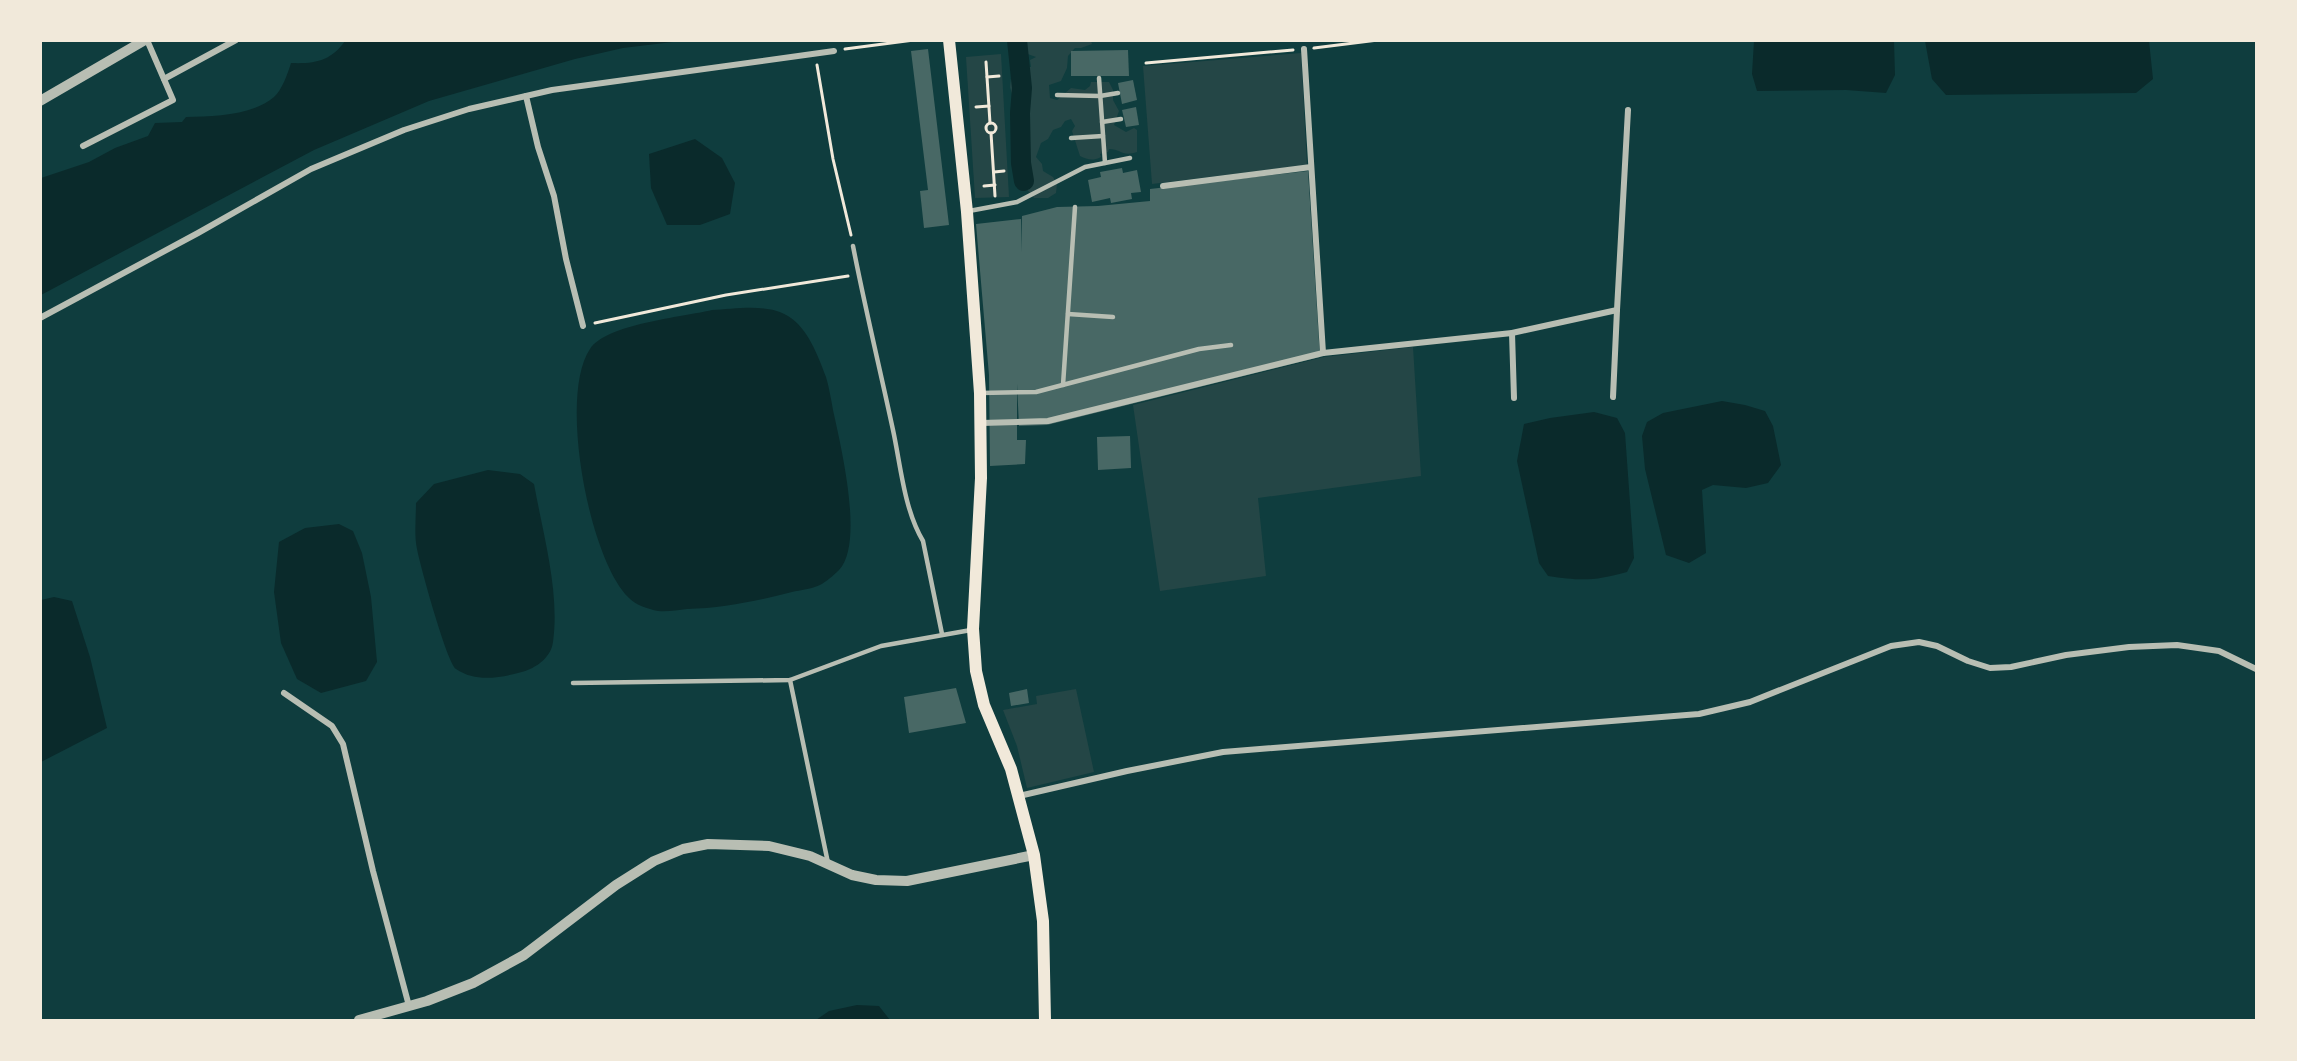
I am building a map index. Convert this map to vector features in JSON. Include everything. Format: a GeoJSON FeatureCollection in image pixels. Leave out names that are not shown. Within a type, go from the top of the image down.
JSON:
{"type":"FeatureCollection","features":[{"type":"Feature","properties":{"kind":"main road"},"geometry":{"type":"LineString","coordinates":[[949,40],[967,212],[980,393],[980,523],[974,629],[976,671],[984,705],[1011,769],[1034,855],[1043,921],[1045,1020]]}},
{"type":"Feature","properties":{"kind":"street"},"geometry":{"type":"LineString","coordinates":[[40,101],[146,40],[173,100],[83,146]]}},
{"type":"Feature","properties":{"kind":"street"},"geometry":{"type":"LineString","coordinates":[[164,79],[236,40]]}},
{"type":"Feature","properties":{"kind":"street"},"geometry":{"type":"LineString","coordinates":[[1304,49],[1323,353]]}},
{"type":"Feature","properties":{"kind":"street"},"geometry":{"type":"LineString","coordinates":[[40,318],[198,234],[311,169],[404,130],[469,109],[526,96],[630,78],[834,51]]}},
{"type":"Feature","properties":{"kind":"street"},"geometry":{"type":"LineString","coordinates":[[526,96],[538,147],[554,196],[566,259],[584,326]]}},
{"type":"Feature","properties":{"kind":"street"},"geometry":{"type":"LineString","coordinates":[[1613,397],[1628,110]]}},
{"type":"Feature","properties":{"kind":"street"},"geometry":{"type":"LineString","coordinates":[[1163,186],[1311,167]]}},
{"type":"Feature","properties":{"kind":"street"},"geometry":{"type":"LineString","coordinates":[[981,423],[1048,421],[1323,353],[1512,333],[1617,310]]}},
{"type":"Feature","properties":{"kind":"street"},"geometry":{"type":"LineString","coordinates":[[1512,333],[1514,398]]}},
{"type":"Feature","properties":{"kind":"street"},"geometry":{"type":"LineString","coordinates":[[1018,796],[1223,752],[1699,714],[1750,702],[1891,646],[1919,642],[1937,646],[1968,661],[1990,668],[2011,667],[2086,652],[2176,645],[2219,651],[2256,669]]}},
{"type":"Feature","properties":{"kind":"street"},"geometry":{"type":"LineString","coordinates":[[284,693],[333,726],[343,744],[373,871],[409,1006]]}},
{"type":"Feature","properties":{"kind":"street"},"geometry":{"type":"LineString","coordinates":[[359,1020],[409,1006],[473,983],[524,955],[616,885],[654,861],[683,849],[708,844],[769,846],[810,856],[852,875],[876,880],[907,881],[1034,855]]}},
{"type":"Feature","properties":{"kind":"lane"},"geometry":{"type":"LineString","coordinates":[[1099,78],[1105,163]]}},
{"type":"Feature","properties":{"kind":"lane"},"geometry":{"type":"LineString","coordinates":[[1057,95],[1100,96],[1118,93]]}},
{"type":"Feature","properties":{"kind":"lane"},"geometry":{"type":"LineString","coordinates":[[1102,122],[1121,119]]}},
{"type":"Feature","properties":{"kind":"lane"},"geometry":{"type":"LineString","coordinates":[[1071,138],[1103,136]]}},
{"type":"Feature","properties":{"kind":"lane"},"geometry":{"type":"LineString","coordinates":[[967,212],[1017,202],[1085,167],[1130,158]]}},
{"type":"Feature","properties":{"kind":"lane"},"geometry":{"type":"LineString","coordinates":[[1063,385],[1075,207]]}},
{"type":"Feature","properties":{"kind":"lane"},"geometry":{"type":"LineString","coordinates":[[854,246],[904,487],[916,529],[923,541],[942,634]]}},
{"type":"Feature","properties":{"kind":"lane"},"geometry":{"type":"LineString","coordinates":[[1068,314],[1113,317]]}},
{"type":"Feature","properties":{"kind":"lane"},"geometry":{"type":"LineString","coordinates":[[980,393],[1036,392],[1199,350],[1231,345]]}},
{"type":"Feature","properties":{"kind":"lane"},"geometry":{"type":"LineString","coordinates":[[573,683],[790,680],[881,646],[974,629]]}},
{"type":"Feature","properties":{"kind":"lane"},"geometry":{"type":"LineString","coordinates":[[790,680],[828,864]]}},
{"type":"Feature","properties":{"kind":"path"},"geometry":{"type":"LineString","coordinates":[[834,51],[914,40]]}},
{"type":"Feature","properties":{"kind":"path"},"geometry":{"type":"LineString","coordinates":[[1146,63],[1378,40]]}},
{"type":"Feature","properties":{"kind":"path"},"geometry":{"type":"LineString","coordinates":[[816,53],[820,91],[833,159],[854,246]]}},
{"type":"Feature","properties":{"kind":"path"},"geometry":{"type":"LineString","coordinates":[[986,62],[990,123],[986,129],[992,133]]}},
{"type":"Feature","properties":{"kind":"path"},"geometry":{"type":"LineString","coordinates":[[987,77],[999,76]]}},
{"type":"Feature","properties":{"kind":"path"},"geometry":{"type":"LineString","coordinates":[[976,107],[989,106]]}},
{"type":"Feature","properties":{"kind":"path"},"geometry":{"type":"LineString","coordinates":[[990,123],[996,128]]}},
{"type":"Feature","properties":{"kind":"path"},"geometry":{"type":"LineString","coordinates":[[996,206],[992,133],[996,128],[1003,127]]}},
{"type":"Feature","properties":{"kind":"path"},"geometry":{"type":"LineString","coordinates":[[994,172],[1004,171]]}},
{"type":"Feature","properties":{"kind":"path"},"geometry":{"type":"LineString","coordinates":[[984,186],[995,185]]}},
{"type":"Feature","properties":{"kind":"path"},"geometry":{"type":"LineString","coordinates":[[584,326],[726,295],[859,274]]}},
{"type":"Feature","properties":{"kind":"shaded area"},"geometry":{"type":"Polygon","coordinates":[[[345,41],[681,41],[623,48],[575,59],[429,101],[314,150],[41,295],[41,178],[89,162],[115,148],[148,136],[155,123],[182,122],[186,117],[232,114],[255,108],[277,94],[291,63],[322,60],[334,53],[345,41]]]}},
{"type":"Feature","properties":{"kind":"shaded area"},"geometry":{"type":"Polygon","coordinates":[[[1016,41],[1091,41],[1092,44],[1075,48],[1068,56],[1067,68],[1061,81],[1049,85],[1050,98],[1057,100],[1071,88],[1085,90],[1091,82],[1109,82],[1113,90],[1113,100],[1119,111],[1114,125],[1126,132],[1134,128],[1137,130],[1137,152],[1128,154],[1109,149],[1108,152],[1100,154],[1101,157],[1090,160],[1080,156],[1072,131],[1075,126],[1071,119],[1065,121],[1041,143],[1036,157],[1042,164],[1043,171],[1053,177],[1057,184],[1056,193],[1048,198],[1034,198],[1018,178],[1015,161],[1019,144],[1011,110],[1014,101],[1010,87],[1012,70],[1017,66],[1031,67],[1030,60],[1036,57],[1022,52],[1016,41]]]}},
{"type":"Feature","properties":{"kind":"shaded area"},"geometry":{"type":"Polygon","coordinates":[[[1754,41],[1894,41],[1895,75],[1886,93],[1846,90],[1757,91],[1752,74],[1754,41]]]}},
{"type":"Feature","properties":{"kind":"shaded area"},"geometry":{"type":"Polygon","coordinates":[[[1925,41],[2149,41],[2153,79],[2136,93],[1946,95],[1932,79],[1925,41]]]}},
{"type":"Feature","properties":{"kind":"shaded area"},"geometry":{"type":"Polygon","coordinates":[[[1301,53],[1307,165],[1152,184],[1143,66],[1301,53]]]}},
{"type":"Feature","properties":{"kind":"shaded area"},"geometry":{"type":"Polygon","coordinates":[[[1001,54],[1009,197],[975,198],[966,57],[1001,54]]]}},
{"type":"Feature","properties":{"kind":"shaded area"},"geometry":{"type":"Polygon","coordinates":[[[695,139],[722,158],[735,183],[730,214],[700,225],[667,225],[651,188],[649,154],[695,139]]]}},
{"type":"Feature","properties":{"kind":"shaded area"},"geometry":{"type":"Polygon","coordinates":[[[771,309],[795,321],[812,343],[826,377],[841,445],[848,492],[850,538],[846,557],[839,570],[817,586],[727,606],[658,611],[646,608],[628,597],[614,577],[601,548],[590,514],[582,476],[578,438],[577,402],[581,372],[590,349],[599,340],[612,333],[646,323],[712,310],[771,309]]]}},
{"type":"Feature","properties":{"kind":"shaded area"},"geometry":{"type":"Polygon","coordinates":[[[1413,347],[1421,476],[1258,498],[1266,576],[1160,591],[1133,405],[1324,357],[1413,347]]]}},
{"type":"Feature","properties":{"kind":"shaded area"},"geometry":{"type":"Polygon","coordinates":[[[1722,401],[1765,411],[1773,426],[1781,465],[1768,483],[1746,488],[1713,485],[1702,490],[1706,553],[1689,563],[1666,555],[1645,469],[1642,436],[1647,422],[1663,413],[1722,401]]]}},
{"type":"Feature","properties":{"kind":"shaded area"},"geometry":{"type":"Polygon","coordinates":[[[1594,412],[1617,418],[1625,433],[1634,558],[1627,572],[1597,579],[1548,576],[1539,563],[1517,461],[1524,424],[1594,412]]]}},
{"type":"Feature","properties":{"kind":"shaded area"},"geometry":{"type":"Polygon","coordinates":[[[488,470],[520,474],[534,484],[550,563],[555,623],[552,648],[540,663],[524,672],[487,678],[463,673],[452,663],[440,633],[423,574],[416,544],[415,526],[416,503],[434,484],[488,470]]]}},
{"type":"Feature","properties":{"kind":"shaded area"},"geometry":{"type":"Polygon","coordinates":[[[339,524],[353,531],[362,553],[371,597],[377,662],[366,681],[321,693],[297,679],[281,643],[274,592],[279,542],[305,528],[339,524]]]}},
{"type":"Feature","properties":{"kind":"shaded area"},"geometry":{"type":"Polygon","coordinates":[[[54,597],[72,601],[90,657],[107,728],[41,762],[41,600],[54,597]]]}},
{"type":"Feature","properties":{"kind":"shaded area"},"geometry":{"type":"Polygon","coordinates":[[[1076,689],[1094,772],[1027,788],[1017,746],[1003,710],[1037,704],[1036,696],[1076,689]]]}},
{"type":"Feature","properties":{"kind":"shaded area"},"geometry":{"type":"Polygon","coordinates":[[[857,1005],[879,1006],[890,1020],[816,1020],[829,1011],[857,1005]]]}},
{"type":"Feature","properties":{"kind":"building"},"geometry":{"type":"Polygon","coordinates":[[[928,49],[949,225],[924,228],[920,191],[928,190],[911,51],[928,49]]]}},
{"type":"Feature","properties":{"kind":"building"},"geometry":{"type":"Polygon","coordinates":[[[1128,50],[1129,76],[1071,76],[1071,51],[1128,50]]]}},
{"type":"Feature","properties":{"kind":"building"},"geometry":{"type":"Polygon","coordinates":[[[1133,80],[1137,100],[1122,104],[1118,83],[1133,80]]]}},
{"type":"Feature","properties":{"kind":"building"},"geometry":{"type":"Polygon","coordinates":[[[1136,107],[1139,125],[1126,127],[1122,110],[1136,107]]]}},
{"type":"Feature","properties":{"kind":"building"},"geometry":{"type":"Polygon","coordinates":[[[1122,168],[1123,173],[1137,170],[1141,192],[1131,193],[1132,199],[1111,203],[1110,198],[1092,202],[1088,180],[1101,177],[1100,172],[1122,168]]]}},
{"type":"Feature","properties":{"kind":"building"},"geometry":{"type":"Polygon","coordinates":[[[1308,171],[1320,357],[1047,425],[1019,426],[1017,384],[1017,440],[1026,440],[1025,464],[990,466],[989,375],[976,224],[1021,219],[1021,252],[1022,216],[1057,207],[1150,201],[1150,189],[1308,171]]]}},
{"type":"Feature","properties":{"kind":"building"},"geometry":{"type":"Polygon","coordinates":[[[1130,436],[1131,468],[1098,470],[1097,437],[1130,436]]]}},
{"type":"Feature","properties":{"kind":"building"},"geometry":{"type":"Polygon","coordinates":[[[956,688],[966,723],[909,733],[904,697],[956,688]]]}},
{"type":"Feature","properties":{"kind":"building"},"geometry":{"type":"Polygon","coordinates":[[[1027,689],[1029,703],[1011,706],[1009,693],[1027,689]]]}},
{"type":"Feature","properties":{"kind":"waterway"},"geometry":{"type":"LineString","coordinates":[[1017,40],[1022,88],[1021,163],[1024,181]]}}]}
